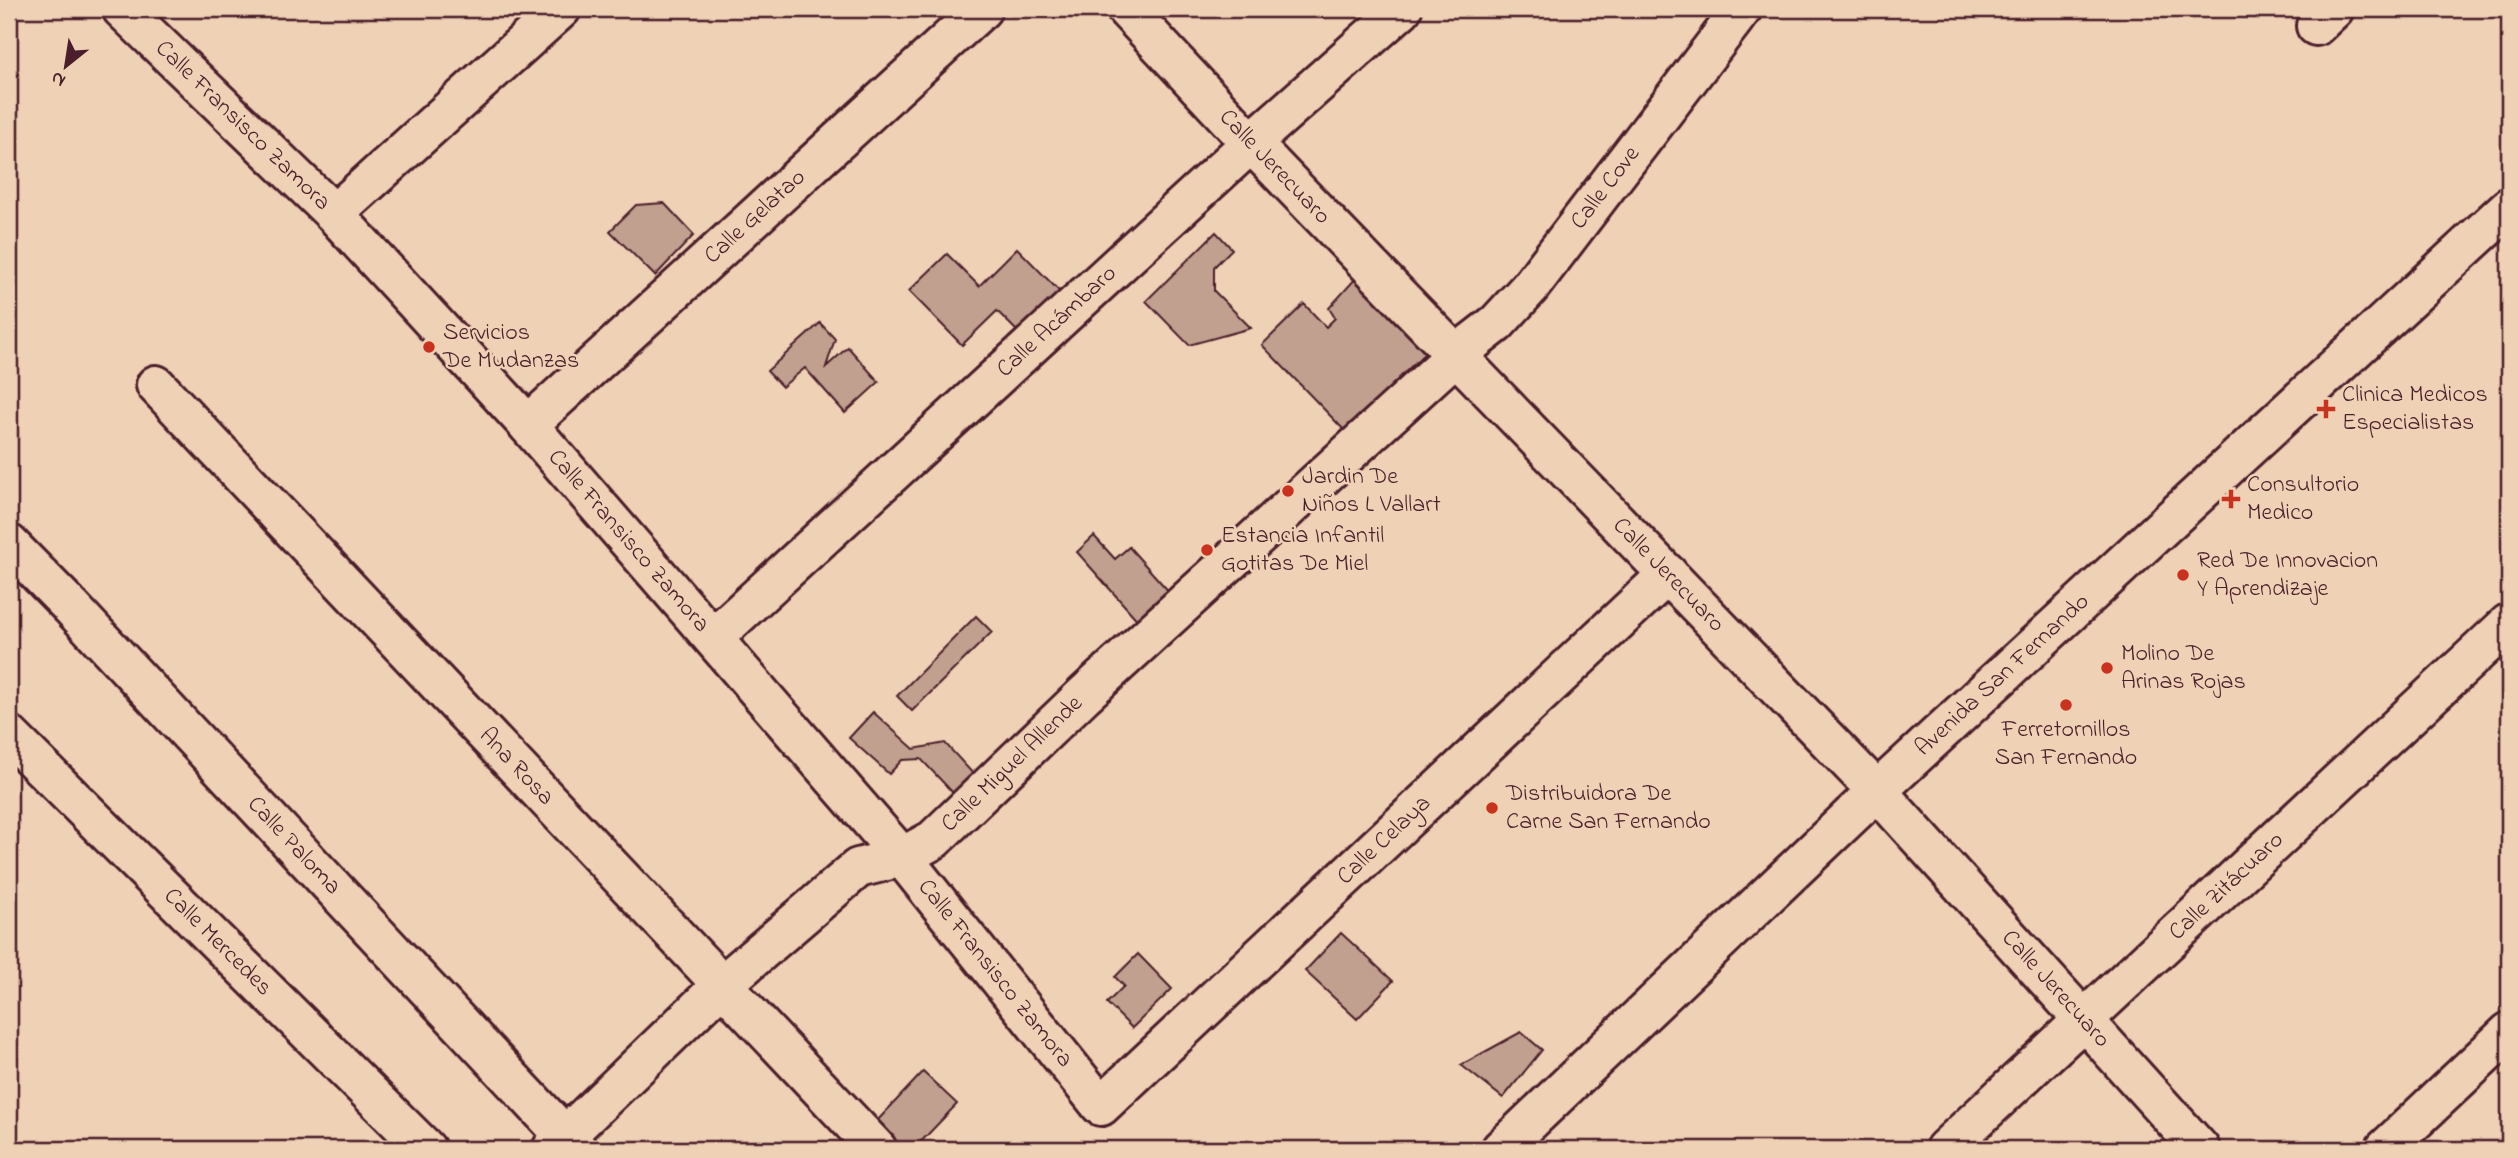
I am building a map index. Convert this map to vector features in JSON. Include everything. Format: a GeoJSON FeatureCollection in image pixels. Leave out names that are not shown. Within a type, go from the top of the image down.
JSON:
{"type":"FeatureCollection","features":[{"type":"Feature","properties":{"kind":"street"},"geometry":{"type":"LineString","coordinates":[[334,214],[561,9]]}},
{"type":"Feature","properties":{"kind":"street","name":"Calle Gelatao"},"geometry":{"type":"LineString","coordinates":[[528,425],[982,9]]}},
{"type":"Feature","properties":{"kind":"street","name":"Calle Jerecuaro"},"geometry":{"type":"LineString","coordinates":[[1126,9],[1251,143],[1877,791],[2200,1149]]}},
{"type":"Feature","properties":{"kind":"street","name":"Calle Acámbaro"},"geometry":{"type":"LineString","coordinates":[[714,637],[1251,143],[1402,9]]}},
{"type":"Feature","properties":{"kind":"street","name":"Calle Cove"},"geometry":{"type":"LineString","coordinates":[[1457,354],[1497,323],[1530,287],[1742,9]]}},
{"type":"Feature","properties":{"kind":"street","name":"Calle Fransisco Zamora"},"geometry":{"type":"LineString","coordinates":[[134,13],[334,214],[528,425],[902,857],[1101,1106]]}},
{"type":"Feature","properties":{"kind":"street","name":"Avenida San Fernando"},"geometry":{"type":"LineString","coordinates":[[1501,1149],[1877,791],[2509,207]]}},
{"type":"Feature","properties":{"kind":"street","name":"Calle Miguel Allende"},"geometry":{"type":"LineString","coordinates":[[565,1145],[722,985],[858,868],[902,857],[933,840],[1084,695],[1457,354]]}},
{"type":"Feature","properties":{"kind":"street","name":"Ana Rosa"},"geometry":{"type":"LineString","coordinates":[[156,385],[877,1149]]}},
{"type":"Feature","properties":{"kind":"street","name":"Calle Paloma"},"geometry":{"type":"LineString","coordinates":[[9,544],[80,617],[565,1145]]}},
{"type":"Feature","properties":{"kind":"street","name":"Calle Celaya"},"geometry":{"type":"LineString","coordinates":[[1101,1106],[1668,574]]}},
{"type":"Feature","properties":{"kind":"street","name":"Calle Zitácuaro"},"geometry":{"type":"LineString","coordinates":[[1945,1149],[2509,623]]}},
{"type":"Feature","properties":{"kind":"street","name":"Calle Mercedes"},"geometry":{"type":"LineString","coordinates":[[9,735],[426,1149]]}},
{"type":"Feature","properties":{"kind":"street"},"geometry":{"type":"LineString","coordinates":[[2385,1149],[2509,1032]]}},
{"type":"Feature","properties":{"kind":"building"},"geometry":{"type":"Polygon","coordinates":[[[664,203],[694,235],[655,276],[610,231],[636,205],[664,203]]]}},
{"type":"Feature","properties":{"kind":"building"},"geometry":{"type":"Polygon","coordinates":[[[1216,232],[1232,249],[1214,267],[1214,291],[1251,328],[1189,345],[1146,301],[1216,232]]]}},
{"type":"Feature","properties":{"kind":"building"},"geometry":{"type":"Polygon","coordinates":[[[1017,248],[1063,295],[1022,336],[997,311],[962,345],[909,291],[947,254],[979,286],[1017,248]]]}},
{"type":"Feature","properties":{"kind":"building"},"geometry":{"type":"Polygon","coordinates":[[[1357,277],[1430,348],[1345,431],[1262,345],[1304,304],[1326,327],[1335,318],[1329,308],[1357,277]]]}},
{"type":"Feature","properties":{"kind":"building"},"geometry":{"type":"Polygon","coordinates":[[[820,323],[835,339],[826,367],[848,347],[879,382],[845,413],[805,368],[782,387],[767,371],[820,323]]]}},
{"type":"Feature","properties":{"kind":"building"},"geometry":{"type":"Polygon","coordinates":[[[1094,536],[1115,559],[1129,547],[1172,595],[1140,623],[1077,552],[1094,536]]]}},
{"type":"Feature","properties":{"kind":"building"},"geometry":{"type":"Polygon","coordinates":[[[976,616],[992,632],[912,711],[897,696],[976,616]]]}},
{"type":"Feature","properties":{"kind":"building"},"geometry":{"type":"Polygon","coordinates":[[[873,712],[914,749],[945,743],[975,776],[955,795],[921,759],[902,760],[889,774],[849,738],[873,712]]]}},
{"type":"Feature","properties":{"kind":"building"},"geometry":{"type":"Polygon","coordinates":[[[1341,933],[1393,981],[1357,1019],[1305,971],[1341,933]]]}},
{"type":"Feature","properties":{"kind":"building"},"geometry":{"type":"Polygon","coordinates":[[[1138,954],[1172,989],[1132,1028],[1107,1003],[1124,986],[1115,977],[1138,954]]]}},
{"type":"Feature","properties":{"kind":"building"},"geometry":{"type":"Polygon","coordinates":[[[1521,1032],[1542,1050],[1503,1098],[1461,1065],[1521,1032]]]}},
{"type":"Feature","properties":{"kind":"building"},"geometry":{"type":"Polygon","coordinates":[[[923,1072],[957,1104],[914,1149],[905,1149],[876,1122],[923,1072]]]}},
{"type":"Feature","properties":{"kind":"place","name":"Servicios De Mudanzas"},"geometry":{"type":"Point","coordinates":[429,347]}},
{"type":"Feature","properties":{"kind":"place","name":"Clinica Medicos Especialistas"},"geometry":{"type":"Point","coordinates":[2326,409]}},
{"type":"Feature","properties":{"kind":"place","name":"Jardin De Niños L Vallart"},"geometry":{"type":"Point","coordinates":[1288,491]}},
{"type":"Feature","properties":{"kind":"place","name":"Consultorio Medico"},"geometry":{"type":"Point","coordinates":[2231,499]}},
{"type":"Feature","properties":{"kind":"place","name":"Estancia Infantil Gotitas De Miel"},"geometry":{"type":"Point","coordinates":[1207,550]}},
{"type":"Feature","properties":{"kind":"place","name":"Red De Innovacion Y Aprendizaje"},"geometry":{"type":"Point","coordinates":[2183,575]}},
{"type":"Feature","properties":{"kind":"place","name":"Molino De Arinas Rojas"},"geometry":{"type":"Point","coordinates":[2107,668]}},
{"type":"Feature","properties":{"kind":"place","name":"Ferretornillos San Fernando"},"geometry":{"type":"Point","coordinates":[2066,705]}},
{"type":"Feature","properties":{"kind":"place","name":"Distribuidora De Carne San Fernando"},"geometry":{"type":"Point","coordinates":[1492,808]}}]}
